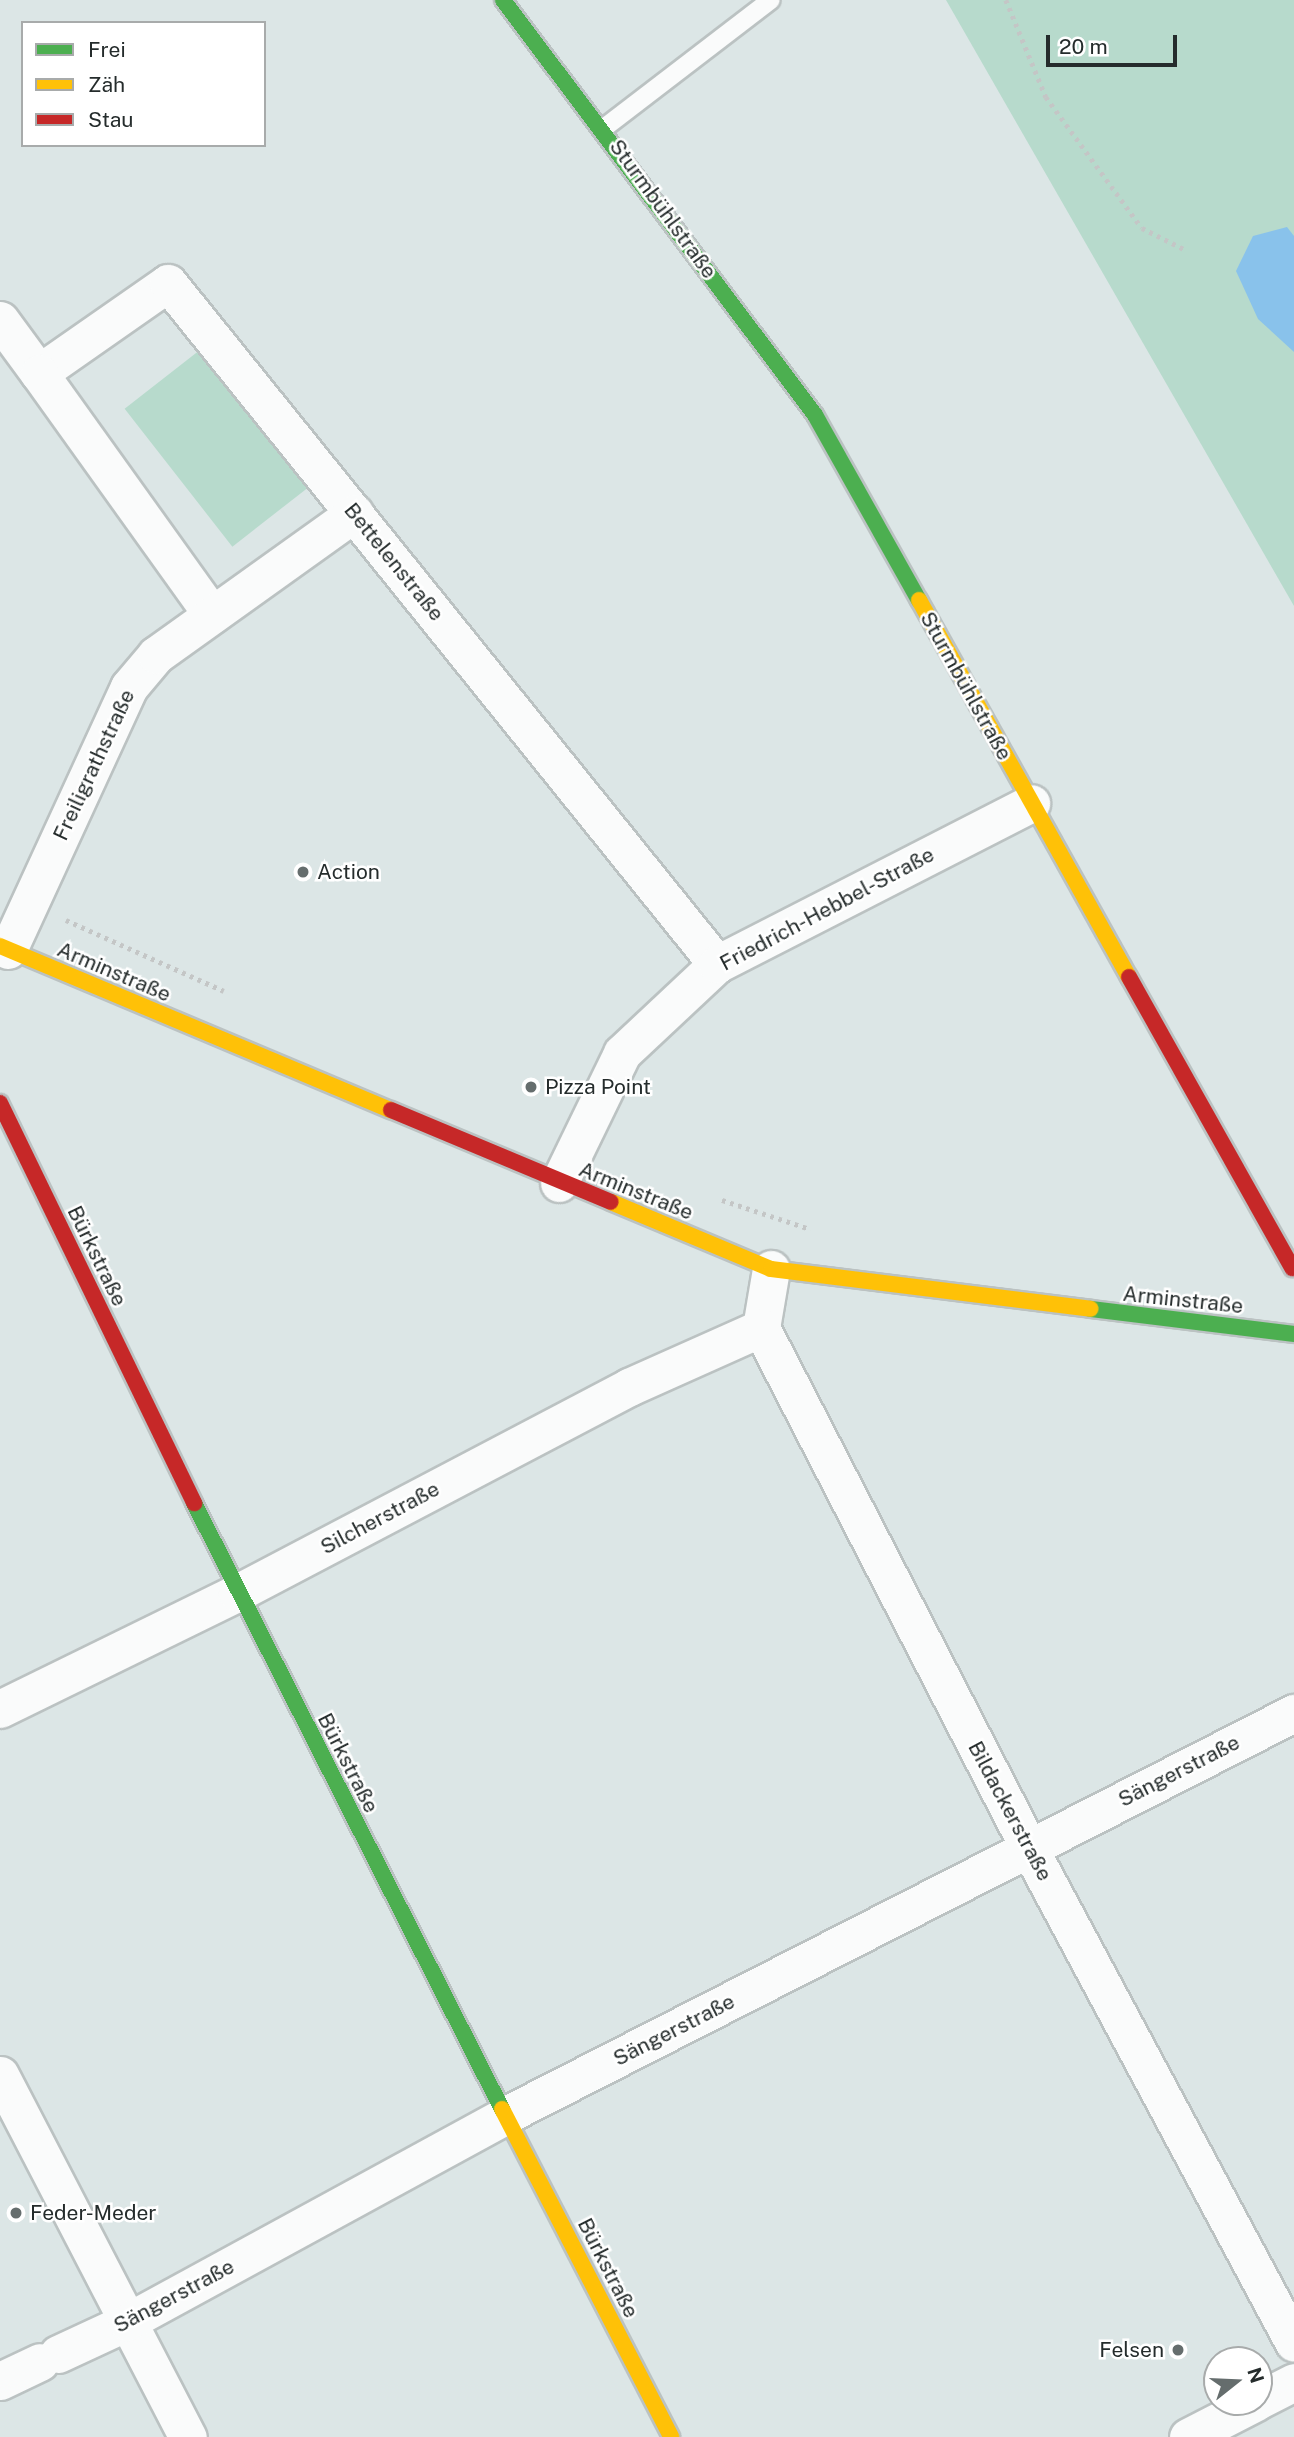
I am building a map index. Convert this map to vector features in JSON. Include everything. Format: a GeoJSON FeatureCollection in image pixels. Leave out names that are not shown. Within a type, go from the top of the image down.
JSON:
{"type":"FeatureCollection","features":[{"type":"Feature","properties":{"kind":"street","name":"Sturmbühlstraße"},"geometry":{"type":"LineString","coordinates":[[503,0],[604,128],[815,415],[1292,1268]]}},
{"type":"Feature","properties":{"kind":"street","name":"Bettelenstraße"},"geometry":{"type":"LineString","coordinates":[[40,373],[168,283],[717,964]]}},
{"type":"Feature","properties":{"kind":"street"},"geometry":{"type":"LineString","coordinates":[[0,320],[212,614]]}},
{"type":"Feature","properties":{"kind":"street","name":"Freiligrathstraße"},"geometry":{"type":"LineString","coordinates":[[4,948],[29,905],[129,687],[156,655],[355,513]]}},
{"type":"Feature","properties":{"kind":"street","name":"Friedrich-Hebbel-Straße"},"geometry":{"type":"LineString","coordinates":[[559,1182],[622,1053],[717,964],[1031,803]]}},
{"type":"Feature","properties":{"kind":"street","name":"Arminstraße"},"geometry":{"type":"LineString","coordinates":[[4,948],[771,1269],[1294,1335]]}},
{"type":"Feature","properties":{"kind":"street","name":"Bürkstraße"},"geometry":{"type":"LineString","coordinates":[[0,1103],[237,1593],[671,2437]]}},
{"type":"Feature","properties":{"kind":"street"},"geometry":{"type":"LineString","coordinates":[[761,1328],[771,1269]]}},
{"type":"Feature","properties":{"kind":"street","name":"Silcherstraße"},"geometry":{"type":"LineString","coordinates":[[0,1709],[237,1593],[628,1387],[761,1328]]}},
{"type":"Feature","properties":{"kind":"street","name":"Bildackerstraße"},"geometry":{"type":"LineString","coordinates":[[761,1328],[1029,1848],[1294,2343]]}},
{"type":"Feature","properties":{"kind":"street","name":"Sängerstraße"},"geometry":{"type":"LineString","coordinates":[[0,2381],[127,2322],[506,2115],[1294,1713]]}},
{"type":"Feature","properties":{"kind":"street"},"geometry":{"type":"LineString","coordinates":[[0,2075],[188,2437]]}},
{"type":"Feature","properties":{"kind":"street"},"geometry":{"type":"LineString","coordinates":[[1273,2393],[1294,2382]]}},
{"type":"Feature","properties":{"kind":"street"},"geometry":{"type":"LineString","coordinates":[[1188,2437],[1228,2416]]}},
{"type":"Feature","properties":{"kind":"lane","name":"Sturmbühlstraße"},"geometry":{"type":"LineString","coordinates":[[604,128],[771,0]]}},
{"type":"Feature","properties":{"kind":"path"},"geometry":{"type":"LineString","coordinates":[[1006,0],[1046,97],[1142,228],[1185,250]]}},
{"type":"Feature","properties":{"kind":"path"},"geometry":{"type":"LineString","coordinates":[[29,905],[146,952],[232,995]]}},
{"type":"Feature","properties":{"kind":"path"},"geometry":{"type":"LineString","coordinates":[[718,1198],[823,1231]]}},
{"type":"Feature","properties":{"kind":"green space"},"geometry":{"type":"Polygon","coordinates":[[[946,0],[1294,0],[1294,606],[946,0]]]}},
{"type":"Feature","properties":{"kind":"green space"},"geometry":{"type":"Polygon","coordinates":[[[205,346],[313,484],[232,547],[125,409],[205,346]]]}},
{"type":"Feature","properties":{"kind":"water"},"geometry":{"type":"Polygon","coordinates":[[[1287,227],[1294,236],[1294,352],[1258,319],[1236,271],[1253,236],[1287,227]]]}},
{"type":"Feature","properties":{"kind":"traffic: fast"},"geometry":{"type":"LineString","coordinates":[[503,0],[815,415],[919,600]]}},
{"type":"Feature","properties":{"kind":"traffic: fast"},"geometry":{"type":"LineString","coordinates":[[1091,1309],[1294,1334]]}},
{"type":"Feature","properties":{"kind":"traffic: fast"},"geometry":{"type":"LineString","coordinates":[[194,1503],[502,2109]]}},
{"type":"Feature","properties":{"kind":"traffic: slow"},"geometry":{"type":"LineString","coordinates":[[919,600],[1129,977]]}},
{"type":"Feature","properties":{"kind":"traffic: slow"},"geometry":{"type":"LineString","coordinates":[[0,946],[391,1110]]}},
{"type":"Feature","properties":{"kind":"traffic: slow"},"geometry":{"type":"LineString","coordinates":[[611,1202],[771,1269],[1091,1309]]}},
{"type":"Feature","properties":{"kind":"traffic: slow"},"geometry":{"type":"LineString","coordinates":[[502,2109],[671,2437]]}},
{"type":"Feature","properties":{"kind":"traffic: jam"},"geometry":{"type":"LineString","coordinates":[[1129,977],[1292,1268]]}},
{"type":"Feature","properties":{"kind":"traffic: jam"},"geometry":{"type":"LineString","coordinates":[[0,1103],[194,1503]]}},
{"type":"Feature","properties":{"kind":"traffic: jam"},"geometry":{"type":"LineString","coordinates":[[391,1110],[611,1202]]}},
{"type":"Feature","properties":{"kind":"place","name":"Action"},"geometry":{"type":"Point","coordinates":[303,872]}},
{"type":"Feature","properties":{"kind":"place","name":"Pizza Point"},"geometry":{"type":"Point","coordinates":[531,1087]}},
{"type":"Feature","properties":{"kind":"place","name":"Feder-Meder"},"geometry":{"type":"Point","coordinates":[16,2213]}},
{"type":"Feature","properties":{"kind":"place","name":"Felsen"},"geometry":{"type":"Point","coordinates":[1178,2350]}}]}
